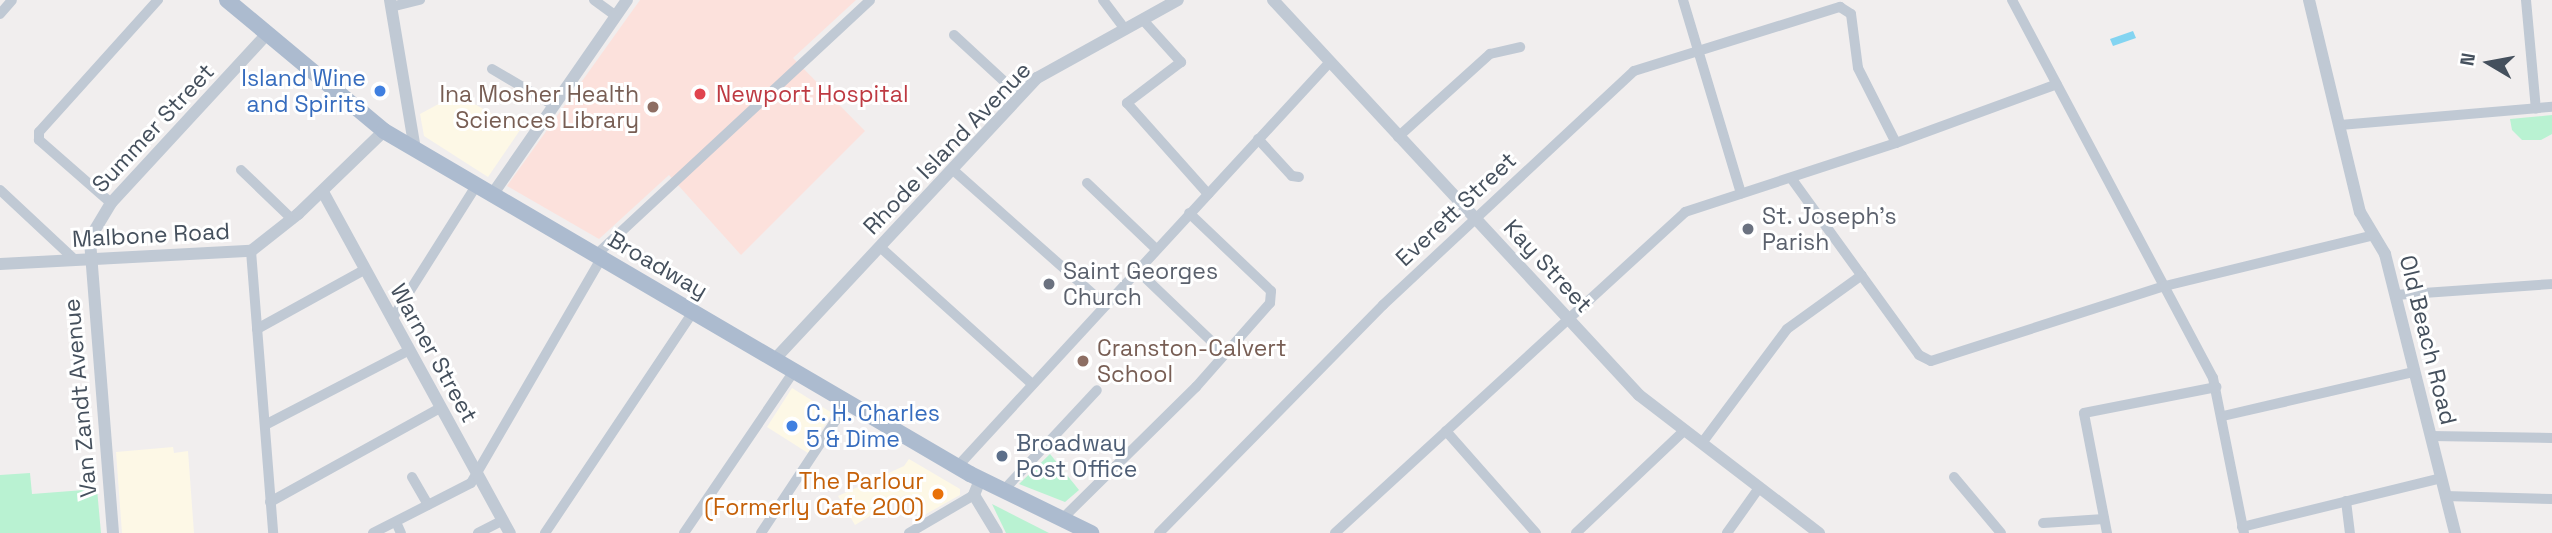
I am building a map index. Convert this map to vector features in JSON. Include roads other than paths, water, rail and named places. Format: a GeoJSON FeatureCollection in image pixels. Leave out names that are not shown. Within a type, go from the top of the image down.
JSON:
{"type":"FeatureCollection","features":[{"type":"Feature","properties":{"kind":"main road","name":"Broadway"},"geometry":{"type":"LineString","coordinates":[[227,0],[384,131],[957,467],[977,487],[1002,492],[1091,533]]}},
{"type":"Feature","properties":{"kind":"street"},"geometry":{"type":"LineString","coordinates":[[0,14],[12,0]]}},
{"type":"Feature","properties":{"kind":"street"},"geometry":{"type":"LineString","coordinates":[[111,203],[39,141],[39,132],[158,0]]}},
{"type":"Feature","properties":{"kind":"street"},"geometry":{"type":"LineString","coordinates":[[415,150],[390,4],[419,0]]}},
{"type":"Feature","properties":{"kind":"street"},"geometry":{"type":"LineString","coordinates":[[594,0],[616,16]]}},
{"type":"Feature","properties":{"kind":"street"},"geometry":{"type":"LineString","coordinates":[[492,195],[627,0]]}},
{"type":"Feature","properties":{"kind":"street"},"geometry":{"type":"LineString","coordinates":[[373,533],[471,483],[478,475],[598,257],[870,0]]}},
{"type":"Feature","properties":{"kind":"street"},"geometry":{"type":"LineString","coordinates":[[1103,0],[1125,29]]}},
{"type":"Feature","properties":{"kind":"street","name":"Rhode Island Avenue"},"geometry":{"type":"LineString","coordinates":[[774,360],[1037,78],[1178,0]]}},
{"type":"Feature","properties":{"kind":"street","name":"Kay Street"},"geometry":{"type":"LineString","coordinates":[[1273,0],[1639,395],[1819,533]]}},
{"type":"Feature","properties":{"kind":"street"},"geometry":{"type":"LineString","coordinates":[[1683,0],[1741,193]]}},
{"type":"Feature","properties":{"kind":"street"},"geometry":{"type":"LineString","coordinates":[[2012,0],[2216,387],[2243,530],[2441,478]]}},
{"type":"Feature","properties":{"kind":"street","name":"Old Beach Road"},"geometry":{"type":"LineString","coordinates":[[2309,0],[2360,212],[2382,245],[2455,533]]}},
{"type":"Feature","properties":{"kind":"street"},"geometry":{"type":"LineString","coordinates":[[2526,0],[2536,109]]}},
{"type":"Feature","properties":{"kind":"street","name":"Everett Street"},"geometry":{"type":"LineString","coordinates":[[1159,533],[1473,218],[1634,71],[1840,8],[1851,14],[1858,68],[1896,143]]}},
{"type":"Feature","properties":{"kind":"street"},"geometry":{"type":"LineString","coordinates":[[1143,19],[1181,62],[1127,103],[1208,194]]}},
{"type":"Feature","properties":{"kind":"street","name":"Summer Street"},"geometry":{"type":"LineString","coordinates":[[89,259],[91,234],[111,203],[267,34]]}},
{"type":"Feature","properties":{"kind":"street"},"geometry":{"type":"LineString","coordinates":[[954,35],[1020,96]]}},
{"type":"Feature","properties":{"kind":"street"},"geometry":{"type":"LineString","coordinates":[[1398,137],[1490,54],[1520,47]]}},
{"type":"Feature","properties":{"kind":"street"},"geometry":{"type":"LineString","coordinates":[[957,467],[1330,62]]}},
{"type":"Feature","properties":{"kind":"street"},"geometry":{"type":"LineString","coordinates":[[492,69],[553,105]]}},
{"type":"Feature","properties":{"kind":"street"},"geometry":{"type":"LineString","coordinates":[[1335,533],[1685,212],[1896,143],[2057,84]]}},
{"type":"Feature","properties":{"kind":"street"},"geometry":{"type":"LineString","coordinates":[[2340,125],[2552,107]]}},
{"type":"Feature","properties":{"kind":"street","name":"Malbone Road"},"geometry":{"type":"LineString","coordinates":[[0,264],[251,251],[323,192],[384,131]]}},
{"type":"Feature","properties":{"kind":"street"},"geometry":{"type":"LineString","coordinates":[[1258,139],[1292,176],[1299,177]]}},
{"type":"Feature","properties":{"kind":"street"},"geometry":{"type":"LineString","coordinates":[[952,169],[1105,306]]}},
{"type":"Feature","properties":{"kind":"street"},"geometry":{"type":"LineString","coordinates":[[241,170],[292,219]]}},
{"type":"Feature","properties":{"kind":"street"},"geometry":{"type":"LineString","coordinates":[[1791,178],[1919,355],[1931,360],[2165,286],[2374,235]]}},
{"type":"Feature","properties":{"kind":"street"},"geometry":{"type":"LineString","coordinates":[[1087,183],[1156,250]]}},
{"type":"Feature","properties":{"kind":"street"},"geometry":{"type":"LineString","coordinates":[[391,319],[476,186]]}},
{"type":"Feature","properties":{"kind":"street"},"geometry":{"type":"LineString","coordinates":[[0,190],[75,260]]}},
{"type":"Feature","properties":{"kind":"street","name":"Warner Street"},"geometry":{"type":"LineString","coordinates":[[323,192],[510,533]]}},
{"type":"Feature","properties":{"kind":"street"},"geometry":{"type":"LineString","coordinates":[[1061,520],[1225,354],[1272,297],[1189,213]]}},
{"type":"Feature","properties":{"kind":"street"},"geometry":{"type":"LineString","coordinates":[[880,247],[1032,384]]}},
{"type":"Feature","properties":{"kind":"street"},"geometry":{"type":"LineString","coordinates":[[251,251],[273,533]]}},
{"type":"Feature","properties":{"kind":"street","name":"Van Zandt Avenue"},"geometry":{"type":"LineString","coordinates":[[89,259],[113,533]]}},
{"type":"Feature","properties":{"kind":"street"},"geometry":{"type":"LineString","coordinates":[[257,329],[364,270]]}},
{"type":"Feature","properties":{"kind":"street"},"geometry":{"type":"LineString","coordinates":[[1137,270],[1225,354]]}},
{"type":"Feature","properties":{"kind":"street"},"geometry":{"type":"LineString","coordinates":[[1702,443],[1787,329],[1862,275]]}},
{"type":"Feature","properties":{"kind":"street"},"geometry":{"type":"LineString","coordinates":[[2395,295],[2551,284]]}},
{"type":"Feature","properties":{"kind":"street"},"geometry":{"type":"LineString","coordinates":[[545,533],[693,312]]}},
{"type":"Feature","properties":{"kind":"street"},"geometry":{"type":"LineString","coordinates":[[265,425],[408,351]]}},
{"type":"Feature","properties":{"kind":"street"},"geometry":{"type":"LineString","coordinates":[[684,533],[794,371]]}},
{"type":"Feature","properties":{"kind":"street"},"geometry":{"type":"LineString","coordinates":[[2222,416],[2414,372]]}},
{"type":"Feature","properties":{"kind":"street"},"geometry":{"type":"LineString","coordinates":[[2107,533],[2084,413],[2216,387]]}},
{"type":"Feature","properties":{"kind":"street"},"geometry":{"type":"LineString","coordinates":[[1002,492],[1097,390]]}},
{"type":"Feature","properties":{"kind":"street"},"geometry":{"type":"LineString","coordinates":[[761,533],[847,403]]}},
{"type":"Feature","properties":{"kind":"street"},"geometry":{"type":"LineString","coordinates":[[270,502],[440,408]]}},
{"type":"Feature","properties":{"kind":"street"},"geometry":{"type":"LineString","coordinates":[[1577,533],[1685,430]]}},
{"type":"Feature","properties":{"kind":"street"},"geometry":{"type":"LineString","coordinates":[[1446,431],[1536,533]]}},
{"type":"Feature","properties":{"kind":"street"},"geometry":{"type":"LineString","coordinates":[[2431,436],[2552,438]]}},
{"type":"Feature","properties":{"kind":"street"},"geometry":{"type":"LineString","coordinates":[[412,477],[428,505]]}},
{"type":"Feature","properties":{"kind":"street"},"geometry":{"type":"LineString","coordinates":[[1954,477],[2001,533]]}},
{"type":"Feature","properties":{"kind":"street"},"geometry":{"type":"LineString","coordinates":[[909,533],[977,487],[997,533]]}},
{"type":"Feature","properties":{"kind":"street"},"geometry":{"type":"LineString","coordinates":[[1727,533],[1759,488]]}},
{"type":"Feature","properties":{"kind":"street"},"geometry":{"type":"LineString","coordinates":[[2445,496],[2552,499]]}},
{"type":"Feature","properties":{"kind":"street"},"geometry":{"type":"LineString","coordinates":[[2346,501],[2350,533]]}},
{"type":"Feature","properties":{"kind":"street"},"geometry":{"type":"LineString","coordinates":[[2043,523],[2104,519]]}},
{"type":"Feature","properties":{"kind":"street"},"geometry":{"type":"LineString","coordinates":[[478,533],[503,520]]}},
{"type":"Feature","properties":{"kind":"street"},"geometry":{"type":"LineString","coordinates":[[396,522],[401,533]]}},
{"type":"Feature","properties":{"kind":"water"},"geometry":{"type":"Polygon","coordinates":[[[2133,31],[2136,38],[2113,46],[2110,39],[2133,31]]]}},
{"type":"Feature","properties":{"kind":"place","name":"Island Wine and Spirits"},"geometry":{"type":"Point","coordinates":[380,91]}},
{"type":"Feature","properties":{"kind":"place","name":"Newport Hospital"},"geometry":{"type":"Point","coordinates":[700,94]}},
{"type":"Feature","properties":{"kind":"place","name":"Ina Mosher Health Sciences Library"},"geometry":{"type":"Point","coordinates":[653,107]}},
{"type":"Feature","properties":{"kind":"place","name":"St. Joseph's Parish"},"geometry":{"type":"Point","coordinates":[1748,229]}},
{"type":"Feature","properties":{"kind":"place","name":"Saint Georges Church"},"geometry":{"type":"Point","coordinates":[1049,284]}},
{"type":"Feature","properties":{"kind":"place","name":"Cranston-Calvert School"},"geometry":{"type":"Point","coordinates":[1083,361]}},
{"type":"Feature","properties":{"kind":"place","name":"C. H. Charles 5 & Dime"},"geometry":{"type":"Point","coordinates":[792,426]}},
{"type":"Feature","properties":{"kind":"place","name":"Broadway Post Office"},"geometry":{"type":"Point","coordinates":[1002,456]}},
{"type":"Feature","properties":{"kind":"place","name":"The Parlour (Formerly Cafe 200)"},"geometry":{"type":"Point","coordinates":[938,494]}}]}
